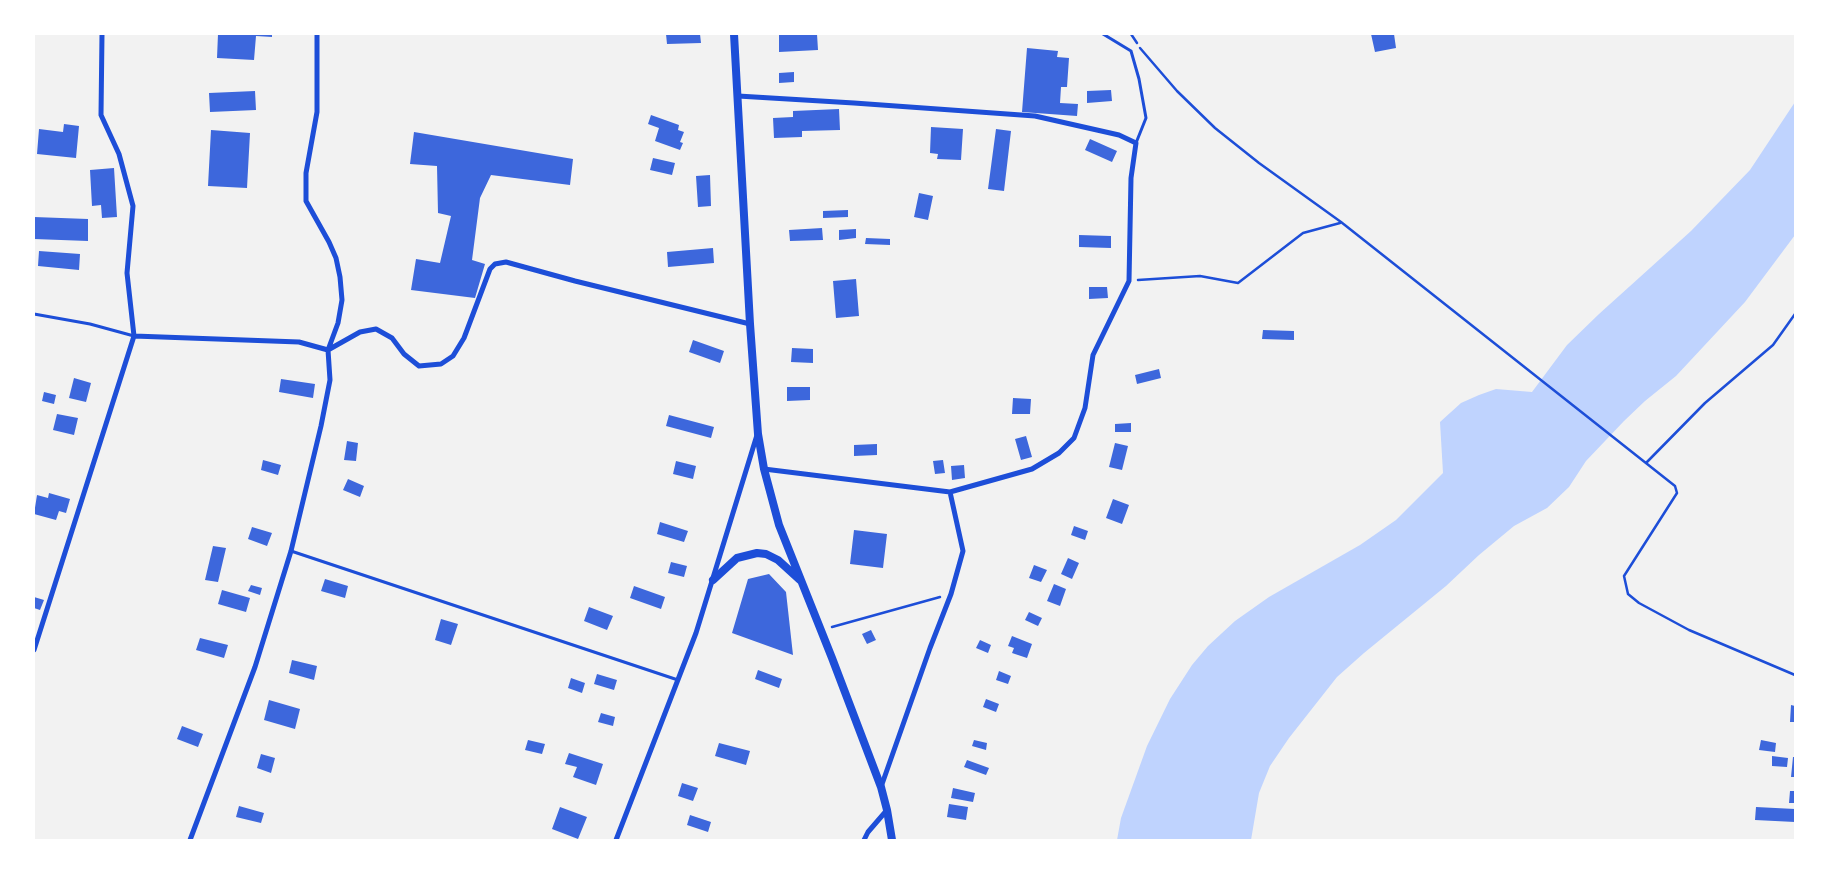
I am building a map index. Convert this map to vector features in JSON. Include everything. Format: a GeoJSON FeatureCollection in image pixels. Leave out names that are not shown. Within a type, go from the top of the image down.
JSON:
{"type":"FeatureCollection","features":[{"type":"Feature","properties":{"kind":"street"},"geometry":{"type":"LineString","coordinates":[[34,650],[134,336],[127,273],[133,206],[119,154],[101,115],[102,34]]}},
{"type":"Feature","properties":{"kind":"street"},"geometry":{"type":"LineString","coordinates":[[190,840],[255,667],[290,551],[322,426],[330,380],[328,350],[338,323],[342,300],[340,276],[336,258],[329,242],[306,201],[306,173],[317,112],[317,34]]}},
{"type":"Feature","properties":{"kind":"street"},"geometry":{"type":"LineString","coordinates":[[734,34],[750,324],[758,434],[764,469],[779,525],[881,787],[888,810],[892,840]]}},
{"type":"Feature","properties":{"kind":"street"},"geometry":{"type":"LineString","coordinates":[[738,96],[1035,116],[1119,135],[1136,143],[1131,178],[1129,281],[1093,355],[1085,408],[1074,438],[1059,454],[1032,469],[950,492],[764,469]]}},
{"type":"Feature","properties":{"kind":"street"},"geometry":{"type":"LineString","coordinates":[[134,336],[299,342],[328,350],[360,332],[376,329],[392,338],[404,354],[419,366],[440,364],[453,356],[464,338],[490,269],[495,264],[506,262],[750,324]]}},
{"type":"Feature","properties":{"kind":"street"},"geometry":{"type":"LineString","coordinates":[[616,840],[679,680],[713,580],[758,434]]}},
{"type":"Feature","properties":{"kind":"street"},"geometry":{"type":"LineString","coordinates":[[881,787],[951,594],[963,551],[950,492]]}},
{"type":"Feature","properties":{"kind":"street"},"geometry":{"type":"LineString","coordinates":[[713,580],[737,558],[757,553],[766,554],[778,560],[803,583]]}},
{"type":"Feature","properties":{"kind":"street"},"geometry":{"type":"LineString","coordinates":[[864,840],[868,832],[888,810]]}},
{"type":"Feature","properties":{"kind":"lane"},"geometry":{"type":"LineString","coordinates":[[1103,34],[1131,51],[1139,79],[1146,118],[1136,143]]}},
{"type":"Feature","properties":{"kind":"lane"},"geometry":{"type":"LineString","coordinates":[[34,314],[90,324],[134,336]]}},
{"type":"Feature","properties":{"kind":"lane"},"geometry":{"type":"LineString","coordinates":[[290,551],[679,680]]}},
{"type":"Feature","properties":{"kind":"path"},"geometry":{"type":"LineString","coordinates":[[1131,34],[1146,56],[1171,84],[1215,128],[1259,163],[1341,222],[1675,486],[1677,493],[1624,576],[1628,594],[1639,603],[1689,630],[1795,675]]}},
{"type":"Feature","properties":{"kind":"path"},"geometry":{"type":"LineString","coordinates":[[1129,281],[1200,276],[1238,283],[1303,233],[1341,222]]}},
{"type":"Feature","properties":{"kind":"path"},"geometry":{"type":"LineString","coordinates":[[1646,463],[1705,403],[1773,345],[1795,314]]}},
{"type":"Feature","properties":{"kind":"path"},"geometry":{"type":"LineString","coordinates":[[821,630],[951,594]]}},
{"type":"Feature","properties":{"kind":"water"},"geometry":{"type":"Polygon","coordinates":[[[1795,102],[1795,235],[1745,302],[1676,376],[1624,421],[1586,461],[1569,487],[1547,508],[1514,526],[1446,586],[1337,677],[1289,738],[1270,766],[1259,793],[1251,840],[1117,840],[1121,818],[1147,746],[1170,699],[1192,665],[1208,646],[1235,621],[1269,597],[1360,545],[1396,520],[1443,473],[1440,422],[1461,403],[1496,389],[1532,392],[1567,345],[1691,231],[1750,170],[1795,102]]]}},
{"type":"Feature","properties":{"kind":"building"},"geometry":{"type":"Polygon","coordinates":[[[218,34],[272,34],[272,37],[256,36],[254,60],[217,58],[218,34]]]}},
{"type":"Feature","properties":{"kind":"building"},"geometry":{"type":"Polygon","coordinates":[[[666,34],[700,34],[701,43],[667,44],[666,34]]]}},
{"type":"Feature","properties":{"kind":"building"},"geometry":{"type":"Polygon","coordinates":[[[817,34],[818,50],[779,52],[779,35],[817,34]]]}},
{"type":"Feature","properties":{"kind":"building"},"geometry":{"type":"Polygon","coordinates":[[[1371,34],[1394,34],[1396,48],[1375,52],[1371,34]]]}},
{"type":"Feature","properties":{"kind":"building"},"geometry":{"type":"Polygon","coordinates":[[[1027,48],[1058,51],[1057,57],[1069,58],[1067,87],[1061,87],[1060,103],[1078,104],[1077,116],[1022,112],[1027,48]]]}},
{"type":"Feature","properties":{"kind":"building"},"geometry":{"type":"Polygon","coordinates":[[[794,72],[794,82],[779,83],[779,73],[794,72]]]}},
{"type":"Feature","properties":{"kind":"building"},"geometry":{"type":"Polygon","coordinates":[[[1111,90],[1112,101],[1087,103],[1087,91],[1111,90]]]}},
{"type":"Feature","properties":{"kind":"building"},"geometry":{"type":"Polygon","coordinates":[[[255,91],[256,110],[210,112],[209,93],[255,91]]]}},
{"type":"Feature","properties":{"kind":"building"},"geometry":{"type":"Polygon","coordinates":[[[839,109],[840,130],[802,131],[802,137],[774,138],[773,118],[793,117],[793,111],[839,109]]]}},
{"type":"Feature","properties":{"kind":"building"},"geometry":{"type":"Polygon","coordinates":[[[651,115],[679,125],[678,130],[684,132],[680,142],[683,143],[680,150],[655,141],[659,128],[648,124],[651,115]]]}},
{"type":"Feature","properties":{"kind":"building"},"geometry":{"type":"Polygon","coordinates":[[[64,124],[79,126],[76,158],[37,154],[39,129],[63,132],[64,124]]]}},
{"type":"Feature","properties":{"kind":"building"},"geometry":{"type":"Polygon","coordinates":[[[931,127],[963,129],[961,160],[937,159],[938,154],[930,153],[931,127]]]}},
{"type":"Feature","properties":{"kind":"building"},"geometry":{"type":"Polygon","coordinates":[[[996,129],[1011,131],[1004,191],[988,189],[996,129]]]}},
{"type":"Feature","properties":{"kind":"building"},"geometry":{"type":"Polygon","coordinates":[[[211,130],[250,133],[247,188],[208,186],[211,130]]]}},
{"type":"Feature","properties":{"kind":"building"},"geometry":{"type":"Polygon","coordinates":[[[414,132],[573,159],[570,185],[491,175],[480,198],[472,260],[485,264],[475,298],[411,290],[416,259],[440,263],[451,216],[438,213],[437,166],[410,164],[414,132]]]}},
{"type":"Feature","properties":{"kind":"building"},"geometry":{"type":"Polygon","coordinates":[[[1090,139],[1117,151],[1112,162],[1085,150],[1090,139]]]}},
{"type":"Feature","properties":{"kind":"building"},"geometry":{"type":"Polygon","coordinates":[[[653,158],[675,163],[672,175],[650,170],[653,158]]]}},
{"type":"Feature","properties":{"kind":"building"},"geometry":{"type":"Polygon","coordinates":[[[114,168],[117,217],[102,218],[101,205],[92,206],[90,170],[114,168]]]}},
{"type":"Feature","properties":{"kind":"building"},"geometry":{"type":"Polygon","coordinates":[[[710,175],[711,206],[698,207],[696,176],[710,175]]]}},
{"type":"Feature","properties":{"kind":"building"},"geometry":{"type":"Polygon","coordinates":[[[919,193],[933,196],[928,220],[914,217],[919,193]]]}},
{"type":"Feature","properties":{"kind":"building"},"geometry":{"type":"Polygon","coordinates":[[[848,210],[848,217],[823,218],[823,211],[848,210]]]}},
{"type":"Feature","properties":{"kind":"building"},"geometry":{"type":"Polygon","coordinates":[[[34,217],[88,219],[88,241],[34,239],[34,217]]]}},
{"type":"Feature","properties":{"kind":"building"},"geometry":{"type":"Polygon","coordinates":[[[822,228],[823,240],[790,241],[789,230],[822,228]]]}},
{"type":"Feature","properties":{"kind":"building"},"geometry":{"type":"Polygon","coordinates":[[[856,229],[856,238],[839,240],[839,230],[856,229]]]}},
{"type":"Feature","properties":{"kind":"building"},"geometry":{"type":"Polygon","coordinates":[[[1079,235],[1111,236],[1111,248],[1079,247],[1079,235]]]}},
{"type":"Feature","properties":{"kind":"building"},"geometry":{"type":"Polygon","coordinates":[[[866,238],[890,239],[890,245],[865,244],[866,238]]]}},
{"type":"Feature","properties":{"kind":"building"},"geometry":{"type":"Polygon","coordinates":[[[713,248],[714,263],[668,267],[667,252],[713,248]]]}},
{"type":"Feature","properties":{"kind":"building"},"geometry":{"type":"Polygon","coordinates":[[[39,251],[80,254],[79,270],[38,266],[39,251]]]}},
{"type":"Feature","properties":{"kind":"building"},"geometry":{"type":"Polygon","coordinates":[[[856,279],[859,316],[836,318],[833,281],[856,279]]]}},
{"type":"Feature","properties":{"kind":"building"},"geometry":{"type":"Polygon","coordinates":[[[1089,287],[1107,287],[1108,298],[1089,299],[1089,287]]]}},
{"type":"Feature","properties":{"kind":"building"},"geometry":{"type":"Polygon","coordinates":[[[1263,330],[1294,331],[1294,340],[1262,339],[1263,330]]]}},
{"type":"Feature","properties":{"kind":"building"},"geometry":{"type":"Polygon","coordinates":[[[693,340],[724,351],[720,363],[689,352],[693,340]]]}},
{"type":"Feature","properties":{"kind":"building"},"geometry":{"type":"Polygon","coordinates":[[[792,348],[813,349],[813,363],[791,362],[792,348]]]}},
{"type":"Feature","properties":{"kind":"building"},"geometry":{"type":"Polygon","coordinates":[[[1159,369],[1161,378],[1137,384],[1135,375],[1159,369]]]}},
{"type":"Feature","properties":{"kind":"building"},"geometry":{"type":"Polygon","coordinates":[[[74,378],[91,383],[86,402],[69,398],[74,378]]]}},
{"type":"Feature","properties":{"kind":"building"},"geometry":{"type":"Polygon","coordinates":[[[281,379],[315,384],[313,398],[279,392],[281,379]]]}},
{"type":"Feature","properties":{"kind":"building"},"geometry":{"type":"Polygon","coordinates":[[[787,387],[810,387],[810,400],[787,401],[787,387]]]}},
{"type":"Feature","properties":{"kind":"building"},"geometry":{"type":"Polygon","coordinates":[[[44,392],[56,395],[54,404],[42,401],[44,392]]]}},
{"type":"Feature","properties":{"kind":"building"},"geometry":{"type":"Polygon","coordinates":[[[1013,398],[1031,399],[1030,414],[1012,414],[1013,398]]]}},
{"type":"Feature","properties":{"kind":"building"},"geometry":{"type":"Polygon","coordinates":[[[57,414],[78,418],[74,435],[53,430],[57,414]]]}},
{"type":"Feature","properties":{"kind":"building"},"geometry":{"type":"Polygon","coordinates":[[[669,415],[714,427],[711,438],[666,426],[669,415]]]}},
{"type":"Feature","properties":{"kind":"building"},"geometry":{"type":"Polygon","coordinates":[[[1131,423],[1131,432],[1115,432],[1115,424],[1131,423]]]}},
{"type":"Feature","properties":{"kind":"building"},"geometry":{"type":"Polygon","coordinates":[[[1026,436],[1032,457],[1021,460],[1015,439],[1026,436]]]}},
{"type":"Feature","properties":{"kind":"building"},"geometry":{"type":"Polygon","coordinates":[[[347,441],[358,443],[356,461],[344,460],[347,441]]]}},
{"type":"Feature","properties":{"kind":"building"},"geometry":{"type":"Polygon","coordinates":[[[1115,443],[1128,446],[1122,470],[1109,467],[1115,443]]]}},
{"type":"Feature","properties":{"kind":"building"},"geometry":{"type":"Polygon","coordinates":[[[877,444],[877,455],[854,456],[854,445],[877,444]]]}},
{"type":"Feature","properties":{"kind":"building"},"geometry":{"type":"Polygon","coordinates":[[[263,460],[281,465],[278,475],[261,470],[263,460]]]}},
{"type":"Feature","properties":{"kind":"building"},"geometry":{"type":"Polygon","coordinates":[[[943,460],[945,473],[935,474],[933,461],[943,460]]]}},
{"type":"Feature","properties":{"kind":"building"},"geometry":{"type":"Polygon","coordinates":[[[676,461],[696,466],[693,479],[673,474],[676,461]]]}},
{"type":"Feature","properties":{"kind":"building"},"geometry":{"type":"Polygon","coordinates":[[[964,465],[965,478],[952,480],[951,466],[964,465]]]}},
{"type":"Feature","properties":{"kind":"building"},"geometry":{"type":"Polygon","coordinates":[[[348,479],[364,486],[360,497],[343,490],[348,479]]]}},
{"type":"Feature","properties":{"kind":"building"},"geometry":{"type":"Polygon","coordinates":[[[49,493],[70,499],[66,513],[59,511],[56,520],[34,514],[37,495],[48,498],[49,493]]]}},
{"type":"Feature","properties":{"kind":"building"},"geometry":{"type":"Polygon","coordinates":[[[1113,499],[1129,505],[1122,524],[1106,518],[1113,499]]]}},
{"type":"Feature","properties":{"kind":"building"},"geometry":{"type":"Polygon","coordinates":[[[660,522],[688,531],[684,542],[657,534],[660,522]]]}},
{"type":"Feature","properties":{"kind":"building"},"geometry":{"type":"Polygon","coordinates":[[[1074,526],[1088,531],[1085,540],[1071,535],[1074,526]]]}},
{"type":"Feature","properties":{"kind":"building"},"geometry":{"type":"Polygon","coordinates":[[[252,527],[272,533],[267,546],[248,539],[252,527]]]}},
{"type":"Feature","properties":{"kind":"building"},"geometry":{"type":"Polygon","coordinates":[[[854,530],[887,534],[883,568],[850,564],[854,530]]]}},
{"type":"Feature","properties":{"kind":"building"},"geometry":{"type":"Polygon","coordinates":[[[213,546],[226,548],[218,582],[205,580],[213,546]]]}},
{"type":"Feature","properties":{"kind":"building"},"geometry":{"type":"Polygon","coordinates":[[[1068,558],[1079,563],[1072,579],[1061,574],[1068,558]]]}},
{"type":"Feature","properties":{"kind":"building"},"geometry":{"type":"Polygon","coordinates":[[[671,562],[687,566],[684,577],[668,573],[671,562]]]}},
{"type":"Feature","properties":{"kind":"building"},"geometry":{"type":"Polygon","coordinates":[[[1034,565],[1047,570],[1041,582],[1029,578],[1034,565]]]}},
{"type":"Feature","properties":{"kind":"building"},"geometry":{"type":"Polygon","coordinates":[[[769,574],[786,592],[793,655],[732,633],[748,579],[769,574]]]}},
{"type":"Feature","properties":{"kind":"building"},"geometry":{"type":"Polygon","coordinates":[[[325,579],[348,586],[345,598],[321,591],[325,579]]]}},
{"type":"Feature","properties":{"kind":"building"},"geometry":{"type":"Polygon","coordinates":[[[1054,584],[1066,589],[1060,606],[1047,601],[1054,584]]]}},
{"type":"Feature","properties":{"kind":"building"},"geometry":{"type":"Polygon","coordinates":[[[251,585],[262,588],[260,595],[248,591],[251,585]]]}},
{"type":"Feature","properties":{"kind":"building"},"geometry":{"type":"Polygon","coordinates":[[[634,586],[665,597],[661,609],[630,598],[634,586]]]}},
{"type":"Feature","properties":{"kind":"building"},"geometry":{"type":"Polygon","coordinates":[[[222,590],[250,598],[246,612],[218,604],[222,590]]]}},
{"type":"Feature","properties":{"kind":"building"},"geometry":{"type":"Polygon","coordinates":[[[34,597],[44,600],[40,610],[34,608],[34,597]]]}},
{"type":"Feature","properties":{"kind":"building"},"geometry":{"type":"Polygon","coordinates":[[[589,607],[613,616],[607,630],[584,621],[589,607]]]}},
{"type":"Feature","properties":{"kind":"building"},"geometry":{"type":"Polygon","coordinates":[[[1029,612],[1042,618],[1038,626],[1025,620],[1029,612]]]}},
{"type":"Feature","properties":{"kind":"building"},"geometry":{"type":"Polygon","coordinates":[[[441,619],[458,624],[451,645],[435,640],[441,619]]]}},
{"type":"Feature","properties":{"kind":"building"},"geometry":{"type":"Polygon","coordinates":[[[871,630],[876,640],[867,644],[862,634],[871,630]]]}},
{"type":"Feature","properties":{"kind":"building"},"geometry":{"type":"Polygon","coordinates":[[[1012,636],[1032,644],[1027,658],[1012,653],[1014,648],[1008,646],[1012,636]]]}},
{"type":"Feature","properties":{"kind":"building"},"geometry":{"type":"Polygon","coordinates":[[[200,638],[228,645],[224,658],[196,650],[200,638]]]}},
{"type":"Feature","properties":{"kind":"building"},"geometry":{"type":"Polygon","coordinates":[[[980,640],[991,645],[988,653],[976,648],[980,640]]]}},
{"type":"Feature","properties":{"kind":"building"},"geometry":{"type":"Polygon","coordinates":[[[292,660],[317,666],[314,680],[289,673],[292,660]]]}},
{"type":"Feature","properties":{"kind":"building"},"geometry":{"type":"Polygon","coordinates":[[[758,670],[782,679],[779,688],[755,679],[758,670]]]}},
{"type":"Feature","properties":{"kind":"building"},"geometry":{"type":"Polygon","coordinates":[[[999,671],[1011,676],[1008,684],[996,680],[999,671]]]}},
{"type":"Feature","properties":{"kind":"building"},"geometry":{"type":"Polygon","coordinates":[[[597,674],[617,680],[614,690],[594,684],[597,674]]]}},
{"type":"Feature","properties":{"kind":"building"},"geometry":{"type":"Polygon","coordinates":[[[571,678],[585,683],[582,693],[568,688],[571,678]]]}},
{"type":"Feature","properties":{"kind":"building"},"geometry":{"type":"Polygon","coordinates":[[[986,699],[999,704],[996,712],[983,707],[986,699]]]}},
{"type":"Feature","properties":{"kind":"building"},"geometry":{"type":"Polygon","coordinates":[[[269,700],[300,709],[295,729],[264,720],[269,700]]]}},
{"type":"Feature","properties":{"kind":"building"},"geometry":{"type":"Polygon","coordinates":[[[1791,705],[1795,706],[1795,722],[1790,722],[1791,705]]]}},
{"type":"Feature","properties":{"kind":"building"},"geometry":{"type":"Polygon","coordinates":[[[601,713],[615,717],[613,726],[598,722],[601,713]]]}},
{"type":"Feature","properties":{"kind":"building"},"geometry":{"type":"Polygon","coordinates":[[[182,726],[203,734],[198,747],[177,739],[182,726]]]}},
{"type":"Feature","properties":{"kind":"building"},"geometry":{"type":"Polygon","coordinates":[[[528,740],[545,744],[542,754],[525,750],[528,740]]]}},
{"type":"Feature","properties":{"kind":"building"},"geometry":{"type":"Polygon","coordinates":[[[974,740],[987,743],[986,750],[972,746],[974,740]]]}},
{"type":"Feature","properties":{"kind":"building"},"geometry":{"type":"Polygon","coordinates":[[[1761,740],[1776,743],[1775,752],[1759,750],[1761,740]]]}},
{"type":"Feature","properties":{"kind":"building"},"geometry":{"type":"Polygon","coordinates":[[[719,743],[750,751],[746,765],[715,756],[719,743]]]}},
{"type":"Feature","properties":{"kind":"building"},"geometry":{"type":"Polygon","coordinates":[[[569,753],[603,764],[596,785],[573,777],[577,767],[565,764],[569,753]]]}},
{"type":"Feature","properties":{"kind":"building"},"geometry":{"type":"Polygon","coordinates":[[[261,754],[275,758],[271,773],[257,768],[261,754]]]}},
{"type":"Feature","properties":{"kind":"building"},"geometry":{"type":"Polygon","coordinates":[[[1772,756],[1788,758],[1787,767],[1772,766],[1772,756]]]}},
{"type":"Feature","properties":{"kind":"building"},"geometry":{"type":"Polygon","coordinates":[[[1793,757],[1795,757],[1795,777],[1791,777],[1793,757]]]}},
{"type":"Feature","properties":{"kind":"building"},"geometry":{"type":"Polygon","coordinates":[[[967,760],[989,768],[986,775],[964,767],[967,760]]]}},
{"type":"Feature","properties":{"kind":"building"},"geometry":{"type":"Polygon","coordinates":[[[682,783],[698,788],[693,801],[678,796],[682,783]]]}},
{"type":"Feature","properties":{"kind":"building"},"geometry":{"type":"Polygon","coordinates":[[[953,788],[975,793],[973,802],[951,798],[953,788]]]}},
{"type":"Feature","properties":{"kind":"building"},"geometry":{"type":"Polygon","coordinates":[[[1790,791],[1795,791],[1795,803],[1789,803],[1790,791]]]}},
{"type":"Feature","properties":{"kind":"building"},"geometry":{"type":"Polygon","coordinates":[[[949,804],[968,807],[966,820],[947,817],[949,804]]]}},
{"type":"Feature","properties":{"kind":"building"},"geometry":{"type":"Polygon","coordinates":[[[239,806],[264,813],[261,823],[236,817],[239,806]]]}},
{"type":"Feature","properties":{"kind":"building"},"geometry":{"type":"Polygon","coordinates":[[[560,807],[587,817],[578,839],[552,829],[560,807]]]}},
{"type":"Feature","properties":{"kind":"building"},"geometry":{"type":"Polygon","coordinates":[[[1756,807],[1795,809],[1795,822],[1755,820],[1756,807]]]}},
{"type":"Feature","properties":{"kind":"building"},"geometry":{"type":"Polygon","coordinates":[[[690,815],[711,822],[708,832],[687,825],[690,815]]]}}]}
